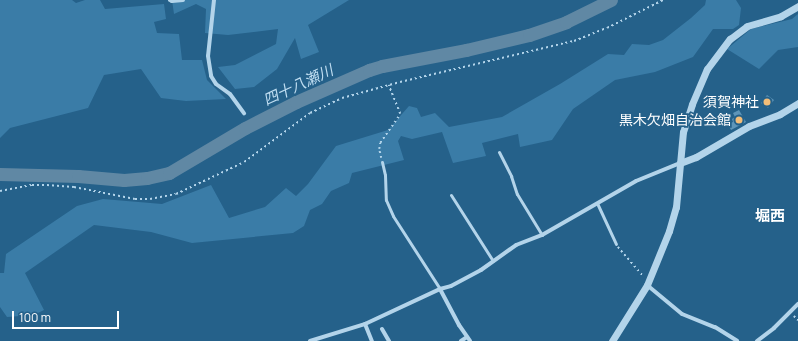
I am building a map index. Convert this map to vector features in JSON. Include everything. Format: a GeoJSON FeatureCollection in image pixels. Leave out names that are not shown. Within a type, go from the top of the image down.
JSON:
{"type":"FeatureCollection","features":[{"type":"Feature","properties":{"kind":"street"},"geometry":{"type":"LineString","coordinates":[[170,0],[172,2],[183,0]]}},
{"type":"Feature","properties":{"kind":"street"},"geometry":{"type":"LineString","coordinates":[[214,0],[208,56],[211,76],[216,84],[230,94],[244,114]]}},
{"type":"Feature","properties":{"kind":"street"},"geometry":{"type":"LineString","coordinates":[[612,341],[647,283],[673,220],[683,132],[692,104],[707,69],[730,39],[747,26],[781,16],[798,6]]}},
{"type":"Feature","properties":{"kind":"street"},"geometry":{"type":"LineString","coordinates":[[311,341],[365,324],[440,289],[457,283],[481,270],[516,245],[542,235],[636,181],[696,157],[749,126],[780,114],[798,103]]}},
{"type":"Feature","properties":{"kind":"street"},"geometry":{"type":"LineString","coordinates":[[647,283],[682,314],[715,327],[736,341]]}},
{"type":"Feature","properties":{"kind":"street"},"geometry":{"type":"LineString","coordinates":[[440,289],[459,325],[469,339],[461,341]]}},
{"type":"Feature","properties":{"kind":"street"},"geometry":{"type":"LineString","coordinates":[[757,341],[791,312],[798,304]]}},
{"type":"Feature","properties":{"kind":"street"},"geometry":{"type":"LineString","coordinates":[[365,324],[372,341]]}},
{"type":"Feature","properties":{"kind":"street"},"geometry":{"type":"LineString","coordinates":[[382,329],[389,341]]}},
{"type":"Feature","properties":{"kind":"lane"},"geometry":{"type":"LineString","coordinates":[[499,152],[517,194],[542,235]]}},
{"type":"Feature","properties":{"kind":"lane"},"geometry":{"type":"LineString","coordinates":[[382,162],[385,175],[386,200],[394,216],[440,289]]}},
{"type":"Feature","properties":{"kind":"lane"},"geometry":{"type":"LineString","coordinates":[[451,195],[493,261]]}},
{"type":"Feature","properties":{"kind":"lane"},"geometry":{"type":"LineString","coordinates":[[597,203],[616,244]]}},
{"type":"Feature","properties":{"kind":"path"},"geometry":{"type":"LineString","coordinates":[[0,191],[32,185],[47,185],[74,187],[135,199],[163,198],[176,194],[244,162],[258,153],[298,121],[324,105],[342,98],[388,85],[574,40],[607,28],[663,0]]}},
{"type":"Feature","properties":{"kind":"path"},"geometry":{"type":"LineString","coordinates":[[382,162],[379,149],[380,143],[400,114],[388,85]]}},
{"type":"Feature","properties":{"kind":"path"},"geometry":{"type":"LineString","coordinates":[[616,244],[624,256],[647,283]]}},
{"type":"Feature","properties":{"kind":"path"},"geometry":{"type":"LineString","coordinates":[[791,312],[798,320]]}},
{"type":"Feature","properties":{"kind":"shaded area"},"geometry":{"type":"Polygon","coordinates":[[[0,0],[72,0],[76,3],[85,0],[100,0],[105,9],[164,4],[166,19],[154,22],[157,33],[179,34],[182,60],[202,60],[207,80],[226,99],[186,101],[161,98],[141,69],[104,75],[88,108],[10,128],[0,138],[0,0]]]}},
{"type":"Feature","properties":{"kind":"shaded area"},"geometry":{"type":"Polygon","coordinates":[[[172,0],[349,0],[308,25],[319,52],[301,59],[295,38],[277,69],[254,87],[235,89],[218,67],[235,65],[276,44],[278,29],[228,35],[205,33],[206,9],[196,4],[174,14],[172,0]]]}},
{"type":"Feature","properties":{"kind":"shaded area"},"geometry":{"type":"Polygon","coordinates":[[[706,0],[736,0],[741,8],[739,25],[733,29],[713,29],[693,57],[655,72],[615,80],[573,109],[552,140],[520,147],[518,134],[482,143],[486,156],[453,163],[442,132],[412,139],[401,136],[398,141],[404,160],[352,173],[349,183],[331,191],[322,204],[310,210],[304,226],[293,233],[192,243],[151,232],[94,225],[25,273],[44,310],[34,315],[7,317],[0,307],[0,273],[4,273],[6,254],[77,206],[103,199],[162,204],[211,185],[229,218],[265,207],[286,188],[296,196],[308,184],[336,146],[388,130],[409,106],[417,108],[421,117],[435,113],[449,127],[502,117],[560,84],[608,54],[624,55],[632,44],[649,45],[663,40],[705,5],[706,0]]]}},
{"type":"Feature","properties":{"kind":"shaded area"},"geometry":{"type":"Polygon","coordinates":[[[798,14],[798,47],[778,50],[759,69],[727,49],[751,29],[792,19],[798,14]]]}},
{"type":"Feature","properties":{"kind":"building","name":"須賀神社"},"geometry":{"type":"Polygon","coordinates":[[[767,95],[774,100],[768,108],[761,103],[767,95]]]}},
{"type":"Feature","properties":{"kind":"building","name":"黒木欠畑自治会館"},"geometry":{"type":"Polygon","coordinates":[[[739,110],[746,122],[731,130],[728,124],[733,122],[732,119],[735,117],[733,113],[739,110]]]}},
{"type":"Feature","properties":{"kind":"waterway","name":"四十八瀬川"},"geometry":{"type":"LineString","coordinates":[[0,174],[78,176],[124,180],[147,178],[169,173],[245,128],[296,102],[369,70],[529,35],[566,22],[611,0]]}},
{"type":"Feature","properties":{"kind":"place","name":"須賀神社"},"geometry":{"type":"Point","coordinates":[767,102]}},
{"type":"Feature","properties":{"kind":"place","name":"黒木欠畑自治会館"},"geometry":{"type":"Point","coordinates":[739,120]}},
{"type":"Feature","properties":{"kind":"district","name":"堀西"},"geometry":{"type":"Point","coordinates":[770,216]}}]}
